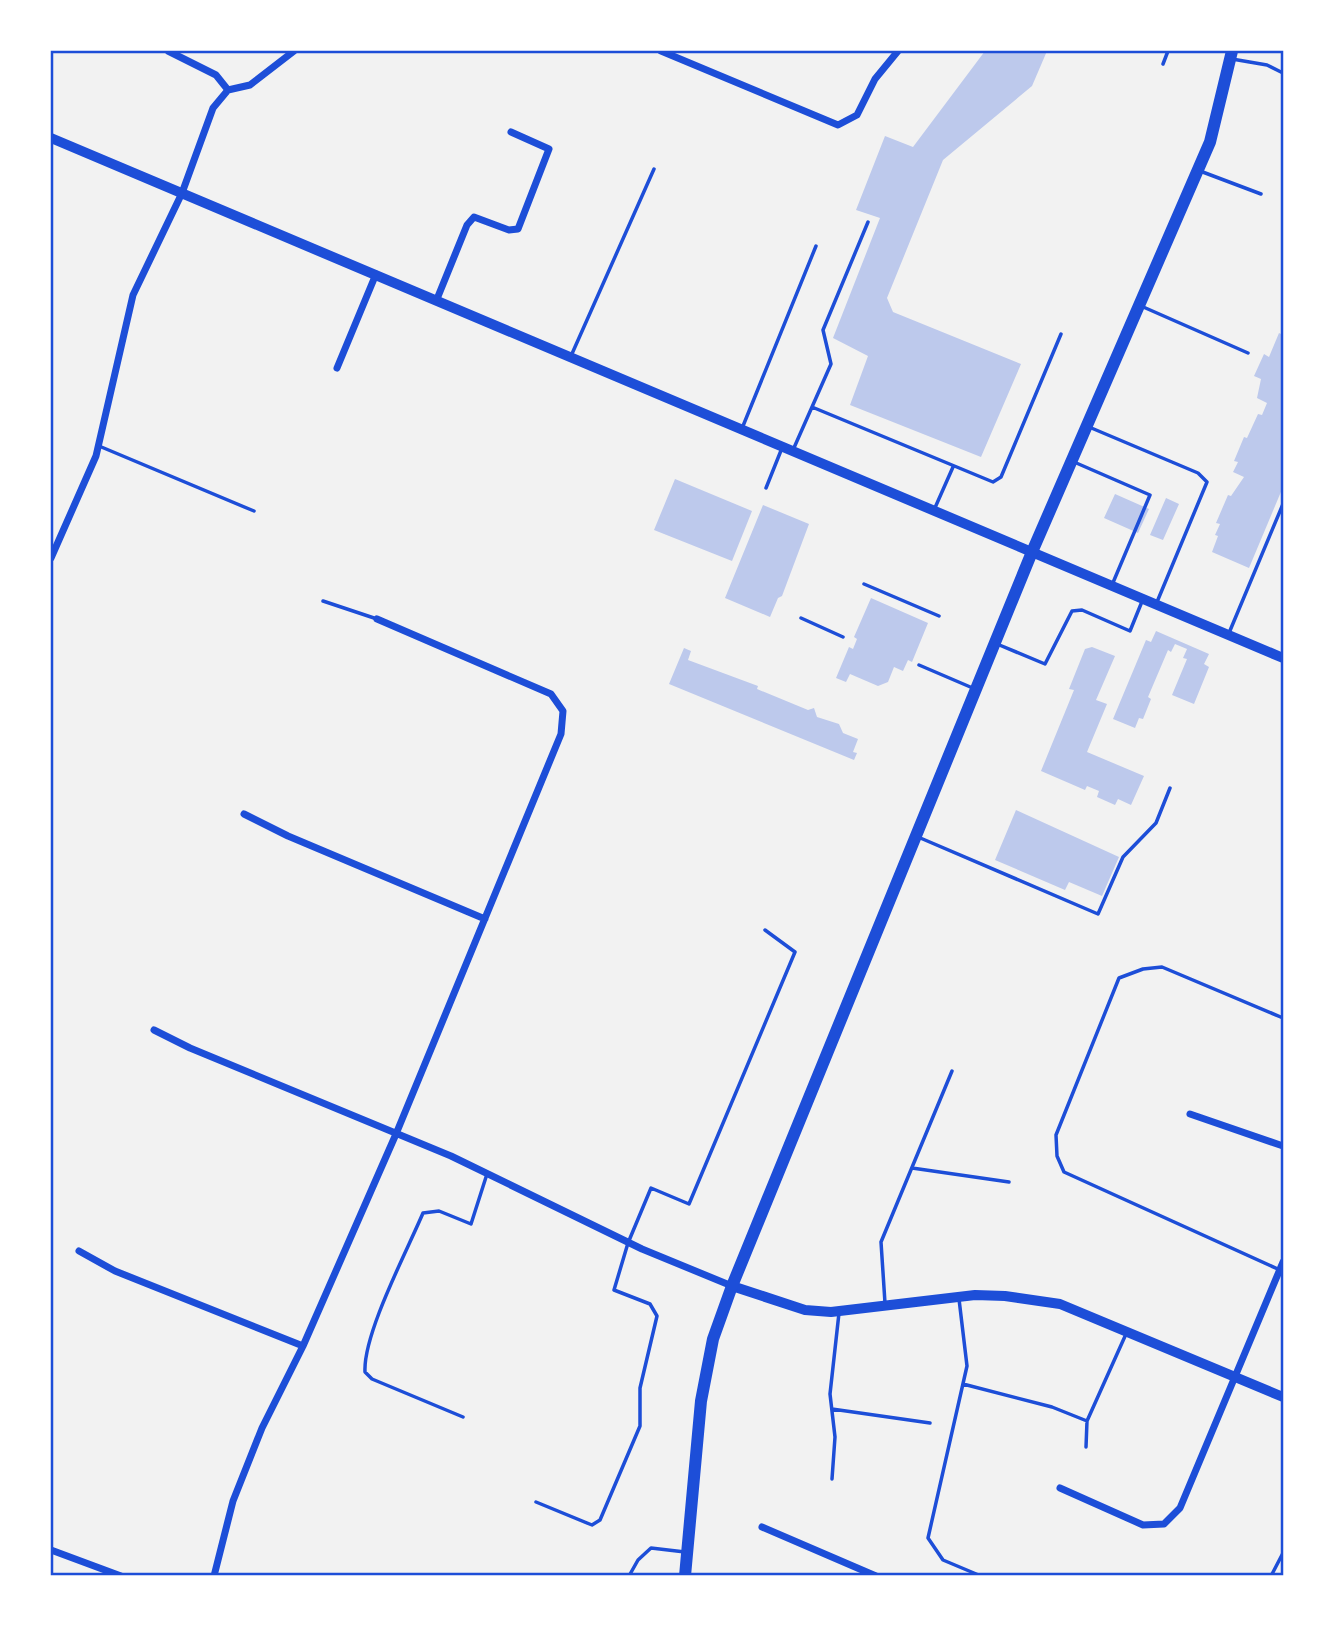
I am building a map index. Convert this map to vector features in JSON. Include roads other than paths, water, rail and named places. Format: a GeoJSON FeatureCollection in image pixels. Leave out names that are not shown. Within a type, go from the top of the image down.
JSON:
{"type":"FeatureCollection","features":[{"type":"Feature","properties":{"kind":"main road"},"geometry":{"type":"LineString","coordinates":[[685,1576],[701,1401],[713,1339],[732,1286],[1032,552],[1210,142],[1231,55]]}},
{"type":"Feature","properties":{"kind":"street"},"geometry":{"type":"LineString","coordinates":[[168,51],[216,75],[228,90]]}},
{"type":"Feature","properties":{"kind":"street"},"geometry":{"type":"LineString","coordinates":[[51,556],[99,446],[132,295],[182,192],[213,108],[228,90],[250,85],[294,51]]}},
{"type":"Feature","properties":{"kind":"street"},"geometry":{"type":"LineString","coordinates":[[661,51],[838,125],[857,115],[875,79],[898,51]]}},
{"type":"Feature","properties":{"kind":"street"},"geometry":{"type":"LineString","coordinates":[[437,299],[467,225],[474,216],[509,230],[518,229],[549,149],[511,132]]}},
{"type":"Feature","properties":{"kind":"street"},"geometry":{"type":"LineString","coordinates":[[51,138],[1283,658]]}},
{"type":"Feature","properties":{"kind":"street"},"geometry":{"type":"LineString","coordinates":[[337,368],[376,274]]}},
{"type":"Feature","properties":{"kind":"street"},"geometry":{"type":"LineString","coordinates":[[214,1576],[233,1501],[262,1428],[303,1346],[396,1134],[561,734],[563,711],[551,694],[377,619]]}},
{"type":"Feature","properties":{"kind":"street"},"geometry":{"type":"LineString","coordinates":[[244,814],[288,836],[485,919]]}},
{"type":"Feature","properties":{"kind":"street"},"geometry":{"type":"LineString","coordinates":[[154,1031],[487,1174],[628,1243],[732,1286],[805,1310],[840,1311],[959,1297],[1005,1296],[1060,1304],[1283,1397]]}},
{"type":"Feature","properties":{"kind":"street"},"geometry":{"type":"LineString","coordinates":[[1191,1114],[1283,1146]]}},
{"type":"Feature","properties":{"kind":"street"},"geometry":{"type":"LineString","coordinates":[[79,1251],[115,1271],[303,1346]]}},
{"type":"Feature","properties":{"kind":"street"},"geometry":{"type":"LineString","coordinates":[[1060,1488],[1143,1525],[1164,1524],[1180,1508],[1282,1266]]}},
{"type":"Feature","properties":{"kind":"street"},"geometry":{"type":"LineString","coordinates":[[762,1527],[876,1576]]}},
{"type":"Feature","properties":{"kind":"street"},"geometry":{"type":"LineString","coordinates":[[51,1550],[121,1576]]}},
{"type":"Feature","properties":{"kind":"lane"},"geometry":{"type":"LineString","coordinates":[[1163,64],[1168,51]]}},
{"type":"Feature","properties":{"kind":"lane"},"geometry":{"type":"LineString","coordinates":[[1231,55],[1267,65],[1283,73]]}},
{"type":"Feature","properties":{"kind":"lane"},"geometry":{"type":"LineString","coordinates":[[571,356],[654,169]]}},
{"type":"Feature","properties":{"kind":"lane"},"geometry":{"type":"LineString","coordinates":[[1198,170],[1261,194]]}},
{"type":"Feature","properties":{"kind":"lane"},"geometry":{"type":"LineString","coordinates":[[766,488],[812,407],[831,364],[823,330],[868,222]]}},
{"type":"Feature","properties":{"kind":"lane"},"geometry":{"type":"LineString","coordinates":[[742,428],[816,246]]}},
{"type":"Feature","properties":{"kind":"lane"},"geometry":{"type":"LineString","coordinates":[[1139,305],[1248,353]]}},
{"type":"Feature","properties":{"kind":"lane"},"geometry":{"type":"LineString","coordinates":[[812,407],[989,482],[1001,477],[1061,334]]}},
{"type":"Feature","properties":{"kind":"lane"},"geometry":{"type":"LineString","coordinates":[[1087,426],[1198,473],[1207,482],[1156,604]]}},
{"type":"Feature","properties":{"kind":"lane"},"geometry":{"type":"LineString","coordinates":[[99,446],[254,512]]}},
{"type":"Feature","properties":{"kind":"lane"},"geometry":{"type":"LineString","coordinates":[[1072,461],[1150,495],[1111,585]]}},
{"type":"Feature","properties":{"kind":"lane"},"geometry":{"type":"LineString","coordinates":[[934,510],[953,467]]}},
{"type":"Feature","properties":{"kind":"lane"},"geometry":{"type":"LineString","coordinates":[[1228,635],[1283,504]]}},
{"type":"Feature","properties":{"kind":"lane"},"geometry":{"type":"LineString","coordinates":[[864,584],[939,616]]}},
{"type":"Feature","properties":{"kind":"lane"},"geometry":{"type":"LineString","coordinates":[[995,643],[1045,664],[1072,611],[1082,610],[1130,631],[1143,599]]}},
{"type":"Feature","properties":{"kind":"lane"},"geometry":{"type":"LineString","coordinates":[[323,601],[377,619]]}},
{"type":"Feature","properties":{"kind":"lane"},"geometry":{"type":"LineString","coordinates":[[801,618],[842,637]]}},
{"type":"Feature","properties":{"kind":"lane"},"geometry":{"type":"LineString","coordinates":[[919,665],[976,690]]}},
{"type":"Feature","properties":{"kind":"lane"},"geometry":{"type":"LineString","coordinates":[[916,836],[1098,914],[1123,857],[1156,822],[1170,788]]}},
{"type":"Feature","properties":{"kind":"lane"},"geometry":{"type":"LineString","coordinates":[[536,1502],[592,1525],[600,1520],[640,1426],[640,1388],[657,1316],[650,1304],[614,1290],[628,1243],[651,1188],[690,1204],[795,952],[765,930]]}},
{"type":"Feature","properties":{"kind":"lane"},"geometry":{"type":"LineString","coordinates":[[1282,1266],[1064,1172],[1057,1156],[1056,1135],[1119,978],[1143,969],[1162,967],[1283,1017]]}},
{"type":"Feature","properties":{"kind":"lane"},"geometry":{"type":"LineString","coordinates":[[885,1306],[881,1242],[952,1071]]}},
{"type":"Feature","properties":{"kind":"lane"},"geometry":{"type":"LineString","coordinates":[[912,1168],[1009,1182]]}},
{"type":"Feature","properties":{"kind":"lane"},"geometry":{"type":"LineString","coordinates":[[463,1417],[372,1379],[365,1373],[365,1363],[372,1336],[423,1213],[439,1211],[471,1224],[487,1174]]}},
{"type":"Feature","properties":{"kind":"lane"},"geometry":{"type":"LineString","coordinates":[[959,1297],[967,1366],[928,1538],[943,1560],[981,1576]]}},
{"type":"Feature","properties":{"kind":"lane"},"geometry":{"type":"LineString","coordinates":[[832,1479],[835,1437],[830,1394],[840,1311]]}},
{"type":"Feature","properties":{"kind":"lane"},"geometry":{"type":"LineString","coordinates":[[1086,1447],[1087,1421],[1127,1332]]}},
{"type":"Feature","properties":{"kind":"lane"},"geometry":{"type":"LineString","coordinates":[[963,1384],[1052,1407],[1087,1421]]}},
{"type":"Feature","properties":{"kind":"lane"},"geometry":{"type":"LineString","coordinates":[[832,1409],[930,1423]]}},
{"type":"Feature","properties":{"kind":"lane"},"geometry":{"type":"LineString","coordinates":[[629,1576],[638,1560],[651,1548],[687,1552]]}},
{"type":"Feature","properties":{"kind":"lane"},"geometry":{"type":"LineString","coordinates":[[1271,1576],[1283,1553]]}}]}
